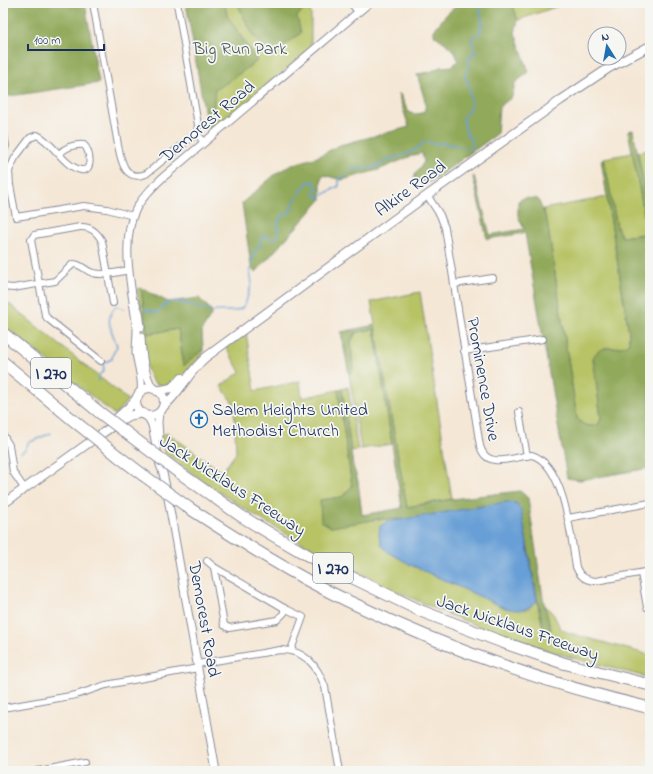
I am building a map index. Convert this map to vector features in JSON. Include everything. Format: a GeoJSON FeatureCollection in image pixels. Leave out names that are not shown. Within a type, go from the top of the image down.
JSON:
{"type":"FeatureCollection","features":[{"type":"Feature","properties":{"kind":"highway","name":"Jack Nicklaus Freeway"},"geometry":{"type":"LineString","coordinates":[[3,333],[100,412],[177,471],[241,516],[316,560],[421,611],[502,642],[609,676],[650,685]]}},
{"type":"Feature","properties":{"kind":"highway","name":"I 270"},"geometry":{"type":"LineString","coordinates":[[3,362],[143,476],[189,508],[275,562],[322,588],[434,639],[494,663],[608,699],[650,708]]}},
{"type":"Feature","properties":{"kind":"main road","name":"Alkire Road"},"geometry":{"type":"LineString","coordinates":[[155,390],[167,390],[174,387],[190,370],[206,357],[428,195],[586,83],[616,64],[650,46]]}},
{"type":"Feature","properties":{"kind":"main road","name":"Alkire Road"},"geometry":{"type":"LineString","coordinates":[[161,410],[176,395],[196,366]]}},
{"type":"Feature","properties":{"kind":"main road"},"geometry":{"type":"LineString","coordinates":[[3,504],[128,416],[144,414],[153,416],[161,410],[163,397],[155,390],[147,389],[108,426],[104,432]]}},
{"type":"Feature","properties":{"kind":"main road"},"geometry":{"type":"LineString","coordinates":[[140,395],[138,407],[144,414]]}},
{"type":"Feature","properties":{"kind":"street"},"geometry":{"type":"LineString","coordinates":[[93,3],[118,145],[124,168],[133,175],[140,176],[146,174],[197,133]]}},
{"type":"Feature","properties":{"kind":"street"},"geometry":{"type":"LineString","coordinates":[[178,3],[198,125],[197,133],[204,143]]}},
{"type":"Feature","properties":{"kind":"street"},"geometry":{"type":"LineString","coordinates":[[350,3],[358,12]]}},
{"type":"Feature","properties":{"kind":"street","name":"Demorest Road"},"geometry":{"type":"LineString","coordinates":[[140,395],[142,382],[136,354],[137,329],[129,270],[128,242],[133,216],[138,205],[161,179],[369,3]]}},
{"type":"Feature","properties":{"kind":"street"},"geometry":{"type":"LineString","coordinates":[[3,128],[6,146],[3,153]]}},
{"type":"Feature","properties":{"kind":"street"},"geometry":{"type":"LineString","coordinates":[[59,154],[64,149],[84,145],[88,151],[90,165],[88,168],[80,170],[70,164],[39,136],[34,135],[15,158],[9,170],[10,185],[16,217],[84,206],[107,209],[133,216]]}},
{"type":"Feature","properties":{"kind":"street","name":"Prominence Drive"},"geometry":{"type":"LineString","coordinates":[[428,195],[443,221],[480,446],[483,454],[486,458],[495,461],[527,456]]}},
{"type":"Feature","properties":{"kind":"street"},"geometry":{"type":"LineString","coordinates":[[101,361],[45,315],[31,240],[32,237],[34,235],[80,227],[87,227],[96,232],[102,241],[113,303]]}},
{"type":"Feature","properties":{"kind":"street"},"geometry":{"type":"LineString","coordinates":[[3,287],[13,288],[55,281],[73,264],[79,264],[93,273],[108,273],[129,270]]}},
{"type":"Feature","properties":{"kind":"street"},"geometry":{"type":"LineString","coordinates":[[454,284],[493,278]]}},
{"type":"Feature","properties":{"kind":"street","name":"Demorest Road"},"geometry":{"type":"LineString","coordinates":[[133,296],[139,312],[142,354],[145,370],[155,390]]}},
{"type":"Feature","properties":{"kind":"street"},"geometry":{"type":"LineString","coordinates":[[464,351],[543,339]]}},
{"type":"Feature","properties":{"kind":"street","name":"Demorest Road"},"geometry":{"type":"LineString","coordinates":[[161,410],[158,427],[164,464],[163,473]]}},
{"type":"Feature","properties":{"kind":"street"},"geometry":{"type":"LineString","coordinates":[[520,412],[527,456],[537,457],[545,463],[562,492],[578,573],[589,581],[596,581],[650,571]]}},
{"type":"Feature","properties":{"kind":"street","name":"Demorest Road"},"geometry":{"type":"LineString","coordinates":[[144,414],[152,425],[163,473],[216,771]]}},
{"type":"Feature","properties":{"kind":"street"},"geometry":{"type":"LineString","coordinates":[[3,435],[9,445],[13,472],[24,488]]}},
{"type":"Feature","properties":{"kind":"street"},"geometry":{"type":"LineString","coordinates":[[568,518],[650,503]]}},
{"type":"Feature","properties":{"kind":"street"},"geometry":{"type":"LineString","coordinates":[[207,561],[214,567],[284,608],[303,617],[291,650]]}},
{"type":"Feature","properties":{"kind":"street"},"geometry":{"type":"LineString","coordinates":[[214,567],[224,625],[227,627],[229,628],[277,620],[284,613],[284,608]]}},
{"type":"Feature","properties":{"kind":"street"},"geometry":{"type":"LineString","coordinates":[[641,573],[647,607]]}},
{"type":"Feature","properties":{"kind":"street"},"geometry":{"type":"LineString","coordinates":[[3,708],[76,695],[106,685],[198,666],[276,651],[291,650],[312,663],[321,675],[326,687],[340,771]]}},
{"type":"Feature","properties":{"kind":"street"},"geometry":{"type":"LineString","coordinates":[[38,771],[85,762]]}},
{"type":"Feature","properties":{"kind":"green space"},"geometry":{"type":"Polygon","coordinates":[[[3,3],[85,3],[99,83],[3,97],[3,3]]]}},
{"type":"Feature","properties":{"kind":"green space","name":"Big Run Park"},"geometry":{"type":"Polygon","coordinates":[[[186,3],[309,3],[311,15],[311,48],[209,134],[186,3]]]}},
{"type":"Feature","properties":{"kind":"green space"},"geometry":{"type":"Polygon","coordinates":[[[186,3],[225,3],[227,15],[257,61],[222,86],[215,89],[212,124],[207,127],[186,3]]]}},
{"type":"Feature","properties":{"kind":"green space"},"geometry":{"type":"Polygon","coordinates":[[[238,3],[308,3],[297,17],[301,33],[272,55],[254,37],[238,3]]]}},
{"type":"Feature","properties":{"kind":"green space"},"geometry":{"type":"Polygon","coordinates":[[[457,3],[512,3],[518,20],[515,33],[529,72],[515,83],[512,97],[499,107],[497,134],[430,182],[414,180],[415,175],[424,162],[422,153],[378,170],[342,180],[324,175],[321,178],[321,200],[255,273],[251,266],[242,203],[278,172],[294,164],[317,157],[340,145],[409,127],[398,94],[400,94],[409,113],[418,114],[424,112],[426,104],[417,74],[430,72],[440,67],[453,66],[458,60],[451,49],[434,35],[434,30],[457,3]]]}},
{"type":"Feature","properties":{"kind":"green space"},"geometry":{"type":"Polygon","coordinates":[[[512,3],[567,3],[518,20],[512,3]]]}},
{"type":"Feature","properties":{"kind":"green space"},"geometry":{"type":"Polygon","coordinates":[[[633,130],[647,202],[650,205],[650,468],[580,480],[567,478],[525,233],[487,239],[473,177],[474,176],[490,235],[524,229],[518,216],[518,201],[524,198],[538,199],[547,221],[577,418],[581,423],[586,425],[598,425],[601,419],[593,358],[600,350],[625,346],[629,343],[629,333],[601,160],[604,158],[617,228],[622,237],[644,234],[647,229],[628,131],[633,130]]]}},
{"type":"Feature","properties":{"kind":"green space"},"geometry":{"type":"Polygon","coordinates":[[[650,150],[650,205],[647,202],[638,152],[650,150]]]}},
{"type":"Feature","properties":{"kind":"green space"},"geometry":{"type":"Polygon","coordinates":[[[633,153],[647,230],[644,234],[622,237],[617,228],[604,158],[633,153]]]}},
{"type":"Feature","properties":{"kind":"green space"},"geometry":{"type":"Polygon","coordinates":[[[607,197],[629,333],[629,343],[625,347],[605,348],[593,358],[601,419],[598,425],[589,426],[581,423],[577,418],[547,221],[543,209],[607,197]]]}},
{"type":"Feature","properties":{"kind":"green space"},"geometry":{"type":"Polygon","coordinates":[[[141,288],[147,334],[178,329],[184,365],[203,349],[203,354],[187,371],[178,380],[169,385],[160,385],[154,382],[149,375],[145,357],[142,321],[137,289],[141,288]]]}},
{"type":"Feature","properties":{"kind":"green space"},"geometry":{"type":"Polygon","coordinates":[[[141,288],[168,302],[199,298],[213,312],[202,330],[203,349],[184,366],[178,329],[147,334],[141,288]]]}},
{"type":"Feature","properties":{"kind":"green space"},"geometry":{"type":"Polygon","coordinates":[[[420,292],[452,499],[407,507],[371,302],[420,292]]]}},
{"type":"Feature","properties":{"kind":"green space"},"geometry":{"type":"Polygon","coordinates":[[[3,299],[128,400],[115,415],[3,325],[3,299]]]}},
{"type":"Feature","properties":{"kind":"green space"},"geometry":{"type":"Polygon","coordinates":[[[375,325],[407,507],[452,499],[520,491],[528,498],[544,604],[551,630],[543,629],[521,510],[516,503],[507,502],[405,519],[379,519],[331,527],[321,521],[320,500],[342,497],[352,486],[338,390],[342,389],[353,466],[358,481],[362,515],[402,508],[374,329],[355,333],[351,341],[353,369],[349,374],[341,332],[375,325]]]}},
{"type":"Feature","properties":{"kind":"green space"},"geometry":{"type":"Polygon","coordinates":[[[374,329],[392,444],[361,449],[349,374],[353,369],[351,341],[356,333],[374,329]]]}},
{"type":"Feature","properties":{"kind":"green space"},"geometry":{"type":"Polygon","coordinates":[[[246,332],[255,391],[300,381],[302,398],[338,390],[352,486],[342,497],[320,500],[331,527],[379,519],[405,519],[387,522],[380,526],[379,535],[382,546],[411,565],[505,608],[528,609],[537,601],[543,629],[551,629],[544,604],[554,615],[560,628],[569,633],[650,655],[650,678],[564,656],[515,640],[452,616],[391,589],[317,551],[264,521],[213,488],[164,452],[161,435],[168,433],[222,472],[236,453],[234,405],[221,386],[240,372],[226,347],[246,332]]]}},
{"type":"Feature","properties":{"kind":"green space"},"geometry":{"type":"Polygon","coordinates":[[[348,387],[358,450],[351,451],[342,389],[348,387]]]}},
{"type":"Feature","properties":{"kind":"water"},"geometry":{"type":"Polygon","coordinates":[[[507,502],[516,503],[521,510],[537,601],[525,609],[518,610],[505,608],[411,565],[388,552],[382,546],[379,535],[380,526],[387,522],[507,502]]]}},
{"type":"Feature","properties":{"kind":"waterway"},"geometry":{"type":"LineString","coordinates":[[144,309],[158,313],[166,304],[173,301],[212,312],[238,310],[245,305],[252,282],[250,273],[253,257],[255,251],[261,244],[261,238],[264,235],[270,239],[276,238],[278,235],[278,222],[283,215],[289,213],[292,204],[308,182],[314,181],[314,186],[318,189],[314,193],[315,196],[319,197],[339,186],[339,180],[352,169],[379,165],[386,160],[417,149],[425,141],[434,144],[444,143],[471,149],[473,145],[472,139],[467,136],[463,118],[472,105],[469,92],[470,88],[465,76],[469,67],[469,56],[478,53],[473,47],[472,41],[473,36],[478,35],[481,31],[480,25],[483,24],[480,13],[482,5],[480,3]]}},
{"type":"Feature","properties":{"kind":"waterway"},"geometry":{"type":"LineString","coordinates":[[98,381],[99,375],[104,371],[103,363],[112,359],[117,346],[111,330],[109,321],[110,316],[116,306],[125,309]]}},
{"type":"Feature","properties":{"kind":"waterway"},"geometry":{"type":"LineString","coordinates":[[20,453],[26,449],[28,443],[51,433]]}},
{"type":"Feature","properties":{"kind":"place","name":"Salem Heights United Methodist Church"},"geometry":{"type":"Point","coordinates":[199,419]}}]}
